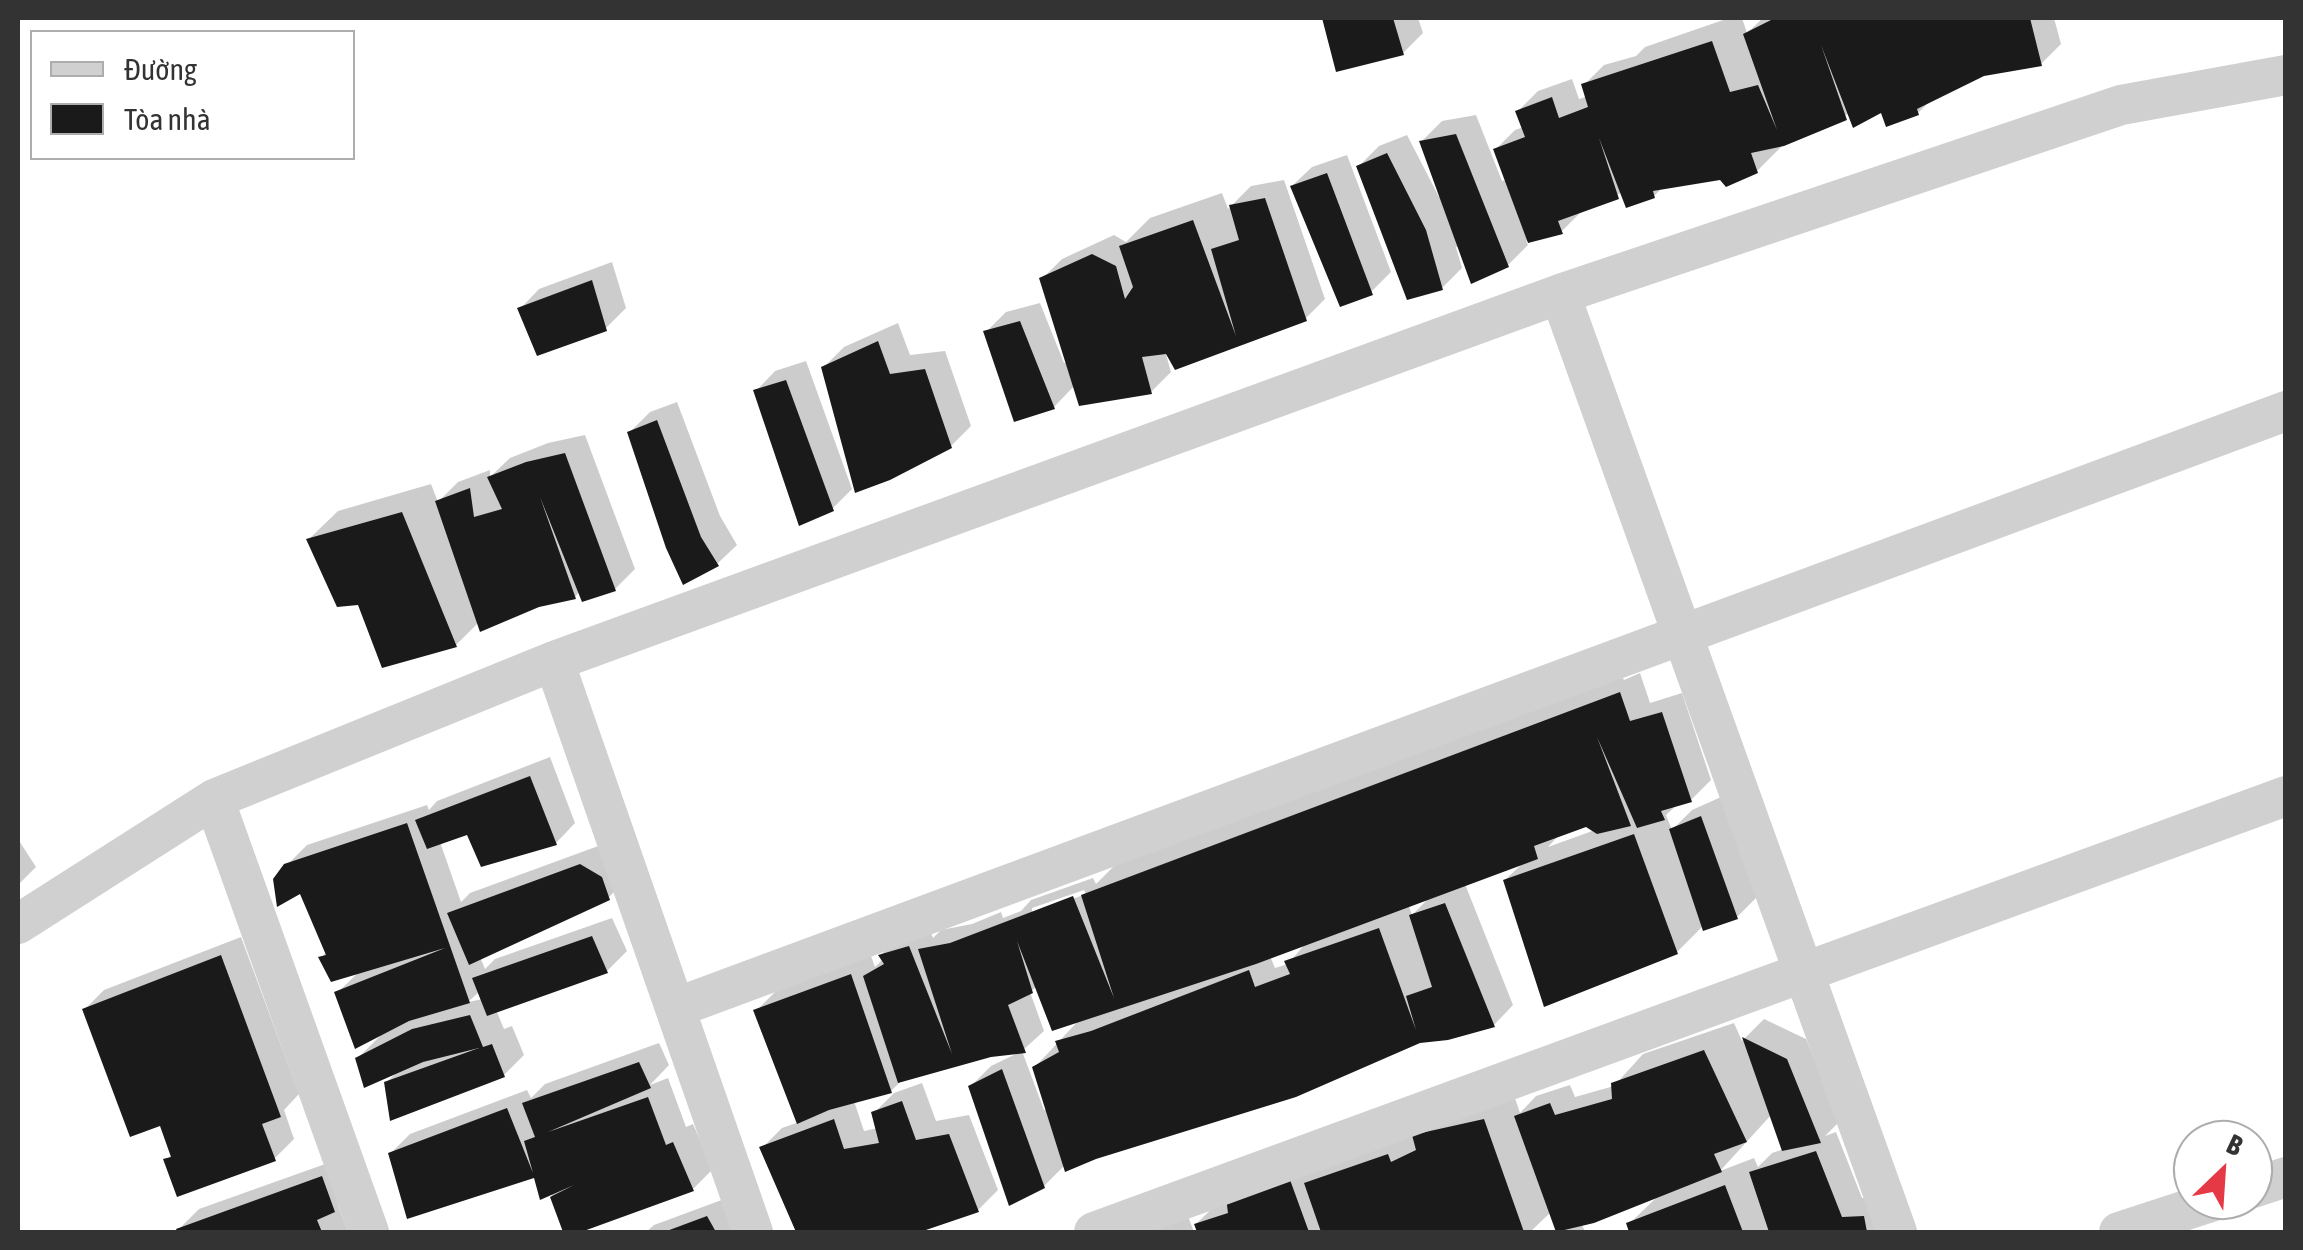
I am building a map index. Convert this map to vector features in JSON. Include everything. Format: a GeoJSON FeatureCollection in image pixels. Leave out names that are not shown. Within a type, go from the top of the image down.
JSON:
{"type":"FeatureCollection","features":[{"type":"Feature","properties":{"kind":"street"},"geometry":{"type":"LineString","coordinates":[[18,924],[214,798],[554,661],[1560,294],[2121,106],[2286,75]]}},
{"type":"Feature","properties":{"kind":"street"},"geometry":{"type":"LineString","coordinates":[[1560,294],[1897,1232]]}},
{"type":"Feature","properties":{"kind":"street"},"geometry":{"type":"LineString","coordinates":[[675,1008],[2286,410]]}},
{"type":"Feature","properties":{"kind":"street"},"geometry":{"type":"LineString","coordinates":[[554,661],[752,1232]]}},
{"type":"Feature","properties":{"kind":"street"},"geometry":{"type":"LineString","coordinates":[[1094,1232],[2286,796]]}},
{"type":"Feature","properties":{"kind":"street"},"geometry":{"type":"LineString","coordinates":[[214,798],[369,1232]]}},
{"type":"Feature","properties":{"kind":"street"},"geometry":{"type":"LineString","coordinates":[[2120,1232],[2173,1215]]}},
{"type":"Feature","properties":{"kind":"building"},"geometry":{"type":"Polygon","coordinates":[[[1322,18],[1393,18],[1404,55],[1336,72],[1322,18]]]}},
{"type":"Feature","properties":{"kind":"building"},"geometry":{"type":"Polygon","coordinates":[[[1770,18],[2030,18],[2042,66],[1984,76],[1917,109],[1919,115],[1886,127],[1881,113],[1853,128],[1821,45],[1847,120],[1784,146],[1751,153],[1758,173],[1726,187],[1720,180],[1653,191],[1655,198],[1626,208],[1599,138],[1619,199],[1558,221],[1563,234],[1528,243],[1493,149],[1525,137],[1515,111],[1552,97],[1559,118],[1588,107],[1581,84],[1712,41],[1730,92],[1758,85],[1777,130],[1743,34],[1770,18]]]}},
{"type":"Feature","properties":{"kind":"building"},"geometry":{"type":"Polygon","coordinates":[[[1456,134],[1509,267],[1471,284],[1419,141],[1456,134]]]}},
{"type":"Feature","properties":{"kind":"building"},"geometry":{"type":"Polygon","coordinates":[[[1387,153],[1426,230],[1443,290],[1407,300],[1356,166],[1387,153]]]}},
{"type":"Feature","properties":{"kind":"building"},"geometry":{"type":"Polygon","coordinates":[[[1327,173],[1373,295],[1340,307],[1290,186],[1327,173]]]}},
{"type":"Feature","properties":{"kind":"building"},"geometry":{"type":"Polygon","coordinates":[[[1265,198],[1307,321],[1175,370],[1166,354],[1142,357],[1152,394],[1079,406],[1039,278],[1092,254],[1116,266],[1125,299],[1133,287],[1119,246],[1193,220],[1236,336],[1211,249],[1239,240],[1229,205],[1265,198]]]}},
{"type":"Feature","properties":{"kind":"building"},"geometry":{"type":"Polygon","coordinates":[[[592,280],[607,331],[537,356],[517,308],[592,280]]]}},
{"type":"Feature","properties":{"kind":"building"},"geometry":{"type":"Polygon","coordinates":[[[1020,321],[1055,409],[1014,422],[983,331],[1020,321]]]}},
{"type":"Feature","properties":{"kind":"building"},"geometry":{"type":"Polygon","coordinates":[[[878,341],[890,374],[925,369],[952,448],[855,493],[821,367],[878,341]]]}},
{"type":"Feature","properties":{"kind":"building"},"geometry":{"type":"Polygon","coordinates":[[[786,380],[834,511],[799,526],[753,390],[786,380]]]}},
{"type":"Feature","properties":{"kind":"building"},"geometry":{"type":"Polygon","coordinates":[[[657,420],[701,537],[719,566],[683,585],[666,548],[627,432],[657,420]]]}},
{"type":"Feature","properties":{"kind":"building"},"geometry":{"type":"Polygon","coordinates":[[[565,453],[616,591],[582,602],[540,497],[576,599],[539,607],[480,632],[435,501],[470,488],[474,517],[502,509],[487,477],[565,453]]]}},
{"type":"Feature","properties":{"kind":"building"},"geometry":{"type":"Polygon","coordinates":[[[402,512],[457,647],[382,668],[358,605],[337,607],[306,539],[402,512]]]}},
{"type":"Feature","properties":{"kind":"building"},"geometry":{"type":"Polygon","coordinates":[[[1620,692],[1630,721],[1662,712],[1692,802],[1661,811],[1665,820],[1637,828],[1597,737],[1631,826],[1597,834],[1586,827],[1534,846],[1538,859],[1256,964],[1052,1031],[1017,941],[1033,993],[1008,1005],[1026,1053],[991,1057],[898,1083],[863,976],[884,964],[878,955],[909,946],[952,1054],[918,949],[950,943],[1073,896],[1114,998],[1081,895],[1620,692]]]}},
{"type":"Feature","properties":{"kind":"building"},"geometry":{"type":"Polygon","coordinates":[[[530,776],[557,845],[481,867],[467,835],[427,849],[415,820],[530,776]]]}},
{"type":"Feature","properties":{"kind":"building"},"geometry":{"type":"Polygon","coordinates":[[[1701,816],[1738,919],[1703,931],[1669,829],[1701,816]]]}},
{"type":"Feature","properties":{"kind":"building"},"geometry":{"type":"Polygon","coordinates":[[[407,823],[470,1003],[409,1021],[355,1049],[334,992],[445,948],[331,982],[318,957],[326,955],[300,894],[277,907],[273,879],[284,864],[407,823]]]}},
{"type":"Feature","properties":{"kind":"building"},"geometry":{"type":"Polygon","coordinates":[[[1634,834],[1678,954],[1544,1007],[1503,880],[1634,834]]]}},
{"type":"Feature","properties":{"kind":"building"},"geometry":{"type":"Polygon","coordinates":[[[580,864],[602,877],[610,900],[469,965],[447,913],[580,864]]]}},
{"type":"Feature","properties":{"kind":"building"},"geometry":{"type":"Polygon","coordinates":[[[1445,903],[1495,1027],[1420,1043],[1296,1097],[1065,1172],[1032,1067],[1059,1052],[1055,1041],[1249,970],[1255,987],[1290,974],[1284,961],[1379,928],[1416,1030],[1406,996],[1432,987],[1409,915],[1445,903]]]}},
{"type":"Feature","properties":{"kind":"building"},"geometry":{"type":"Polygon","coordinates":[[[592,936],[608,973],[487,1016],[472,978],[592,936]]]}},
{"type":"Feature","properties":{"kind":"building"},"geometry":{"type":"Polygon","coordinates":[[[221,955],[281,1117],[262,1124],[276,1161],[177,1197],[163,1159],[171,1157],[160,1126],[130,1137],[82,1009],[221,955]]]}},
{"type":"Feature","properties":{"kind":"building"},"geometry":{"type":"Polygon","coordinates":[[[851,974],[892,1093],[829,1110],[797,1124],[753,1010],[851,974]]]}},
{"type":"Feature","properties":{"kind":"building"},"geometry":{"type":"Polygon","coordinates":[[[470,1015],[483,1047],[492,1044],[505,1077],[390,1121],[384,1082],[479,1048],[423,1062],[364,1088],[355,1058],[412,1029],[470,1015]]]}},
{"type":"Feature","properties":{"kind":"building"},"geometry":{"type":"Polygon","coordinates":[[[1742,1037],[1787,1059],[1821,1143],[1782,1151],[1742,1037]]]}},
{"type":"Feature","properties":{"kind":"building"},"geometry":{"type":"Polygon","coordinates":[[[1704,1050],[1747,1142],[1714,1154],[1722,1172],[1594,1223],[1556,1232],[1514,1116],[1550,1103],[1555,1115],[1612,1099],[1611,1083],[1704,1050]]]}},
{"type":"Feature","properties":{"kind":"building"},"geometry":{"type":"Polygon","coordinates":[[[639,1062],[651,1088],[548,1132],[648,1097],[666,1145],[673,1142],[694,1191],[581,1232],[563,1232],[550,1197],[574,1185],[540,1200],[534,1178],[407,1219],[388,1153],[507,1108],[533,1173],[524,1141],[535,1137],[522,1103],[639,1062]]]}},
{"type":"Feature","properties":{"kind":"building"},"geometry":{"type":"Polygon","coordinates":[[[1002,1069],[1045,1188],[1009,1206],[968,1086],[1002,1069]]]}},
{"type":"Feature","properties":{"kind":"building"},"geometry":{"type":"Polygon","coordinates":[[[902,1101],[916,1140],[949,1134],[979,1212],[920,1232],[796,1232],[759,1147],[834,1119],[844,1149],[879,1143],[871,1112],[902,1101]]]}},
{"type":"Feature","properties":{"kind":"building"},"geometry":{"type":"Polygon","coordinates":[[[1484,1119],[1524,1232],[1321,1232],[1304,1183],[1388,1154],[1391,1162],[1416,1150],[1412,1135],[1484,1119]]]}},
{"type":"Feature","properties":{"kind":"building"},"geometry":{"type":"Polygon","coordinates":[[[1816,1151],[1842,1217],[1864,1216],[1867,1232],[1769,1232],[1749,1172],[1816,1151]]]}},
{"type":"Feature","properties":{"kind":"building"},"geometry":{"type":"Polygon","coordinates":[[[322,1176],[335,1212],[317,1220],[322,1232],[177,1232],[176,1229],[322,1176]]]}},
{"type":"Feature","properties":{"kind":"building"},"geometry":{"type":"Polygon","coordinates":[[[1289,1177],[1309,1232],[1197,1232],[1194,1224],[1228,1213],[1226,1198],[1289,1177]]]}},
{"type":"Feature","properties":{"kind":"building"},"geometry":{"type":"Polygon","coordinates":[[[1725,1185],[1743,1232],[1629,1232],[1626,1223],[1725,1185]]]}},
{"type":"Feature","properties":{"kind":"building"},"geometry":{"type":"Polygon","coordinates":[[[707,1216],[716,1232],[664,1232],[707,1216]]]}}]}
